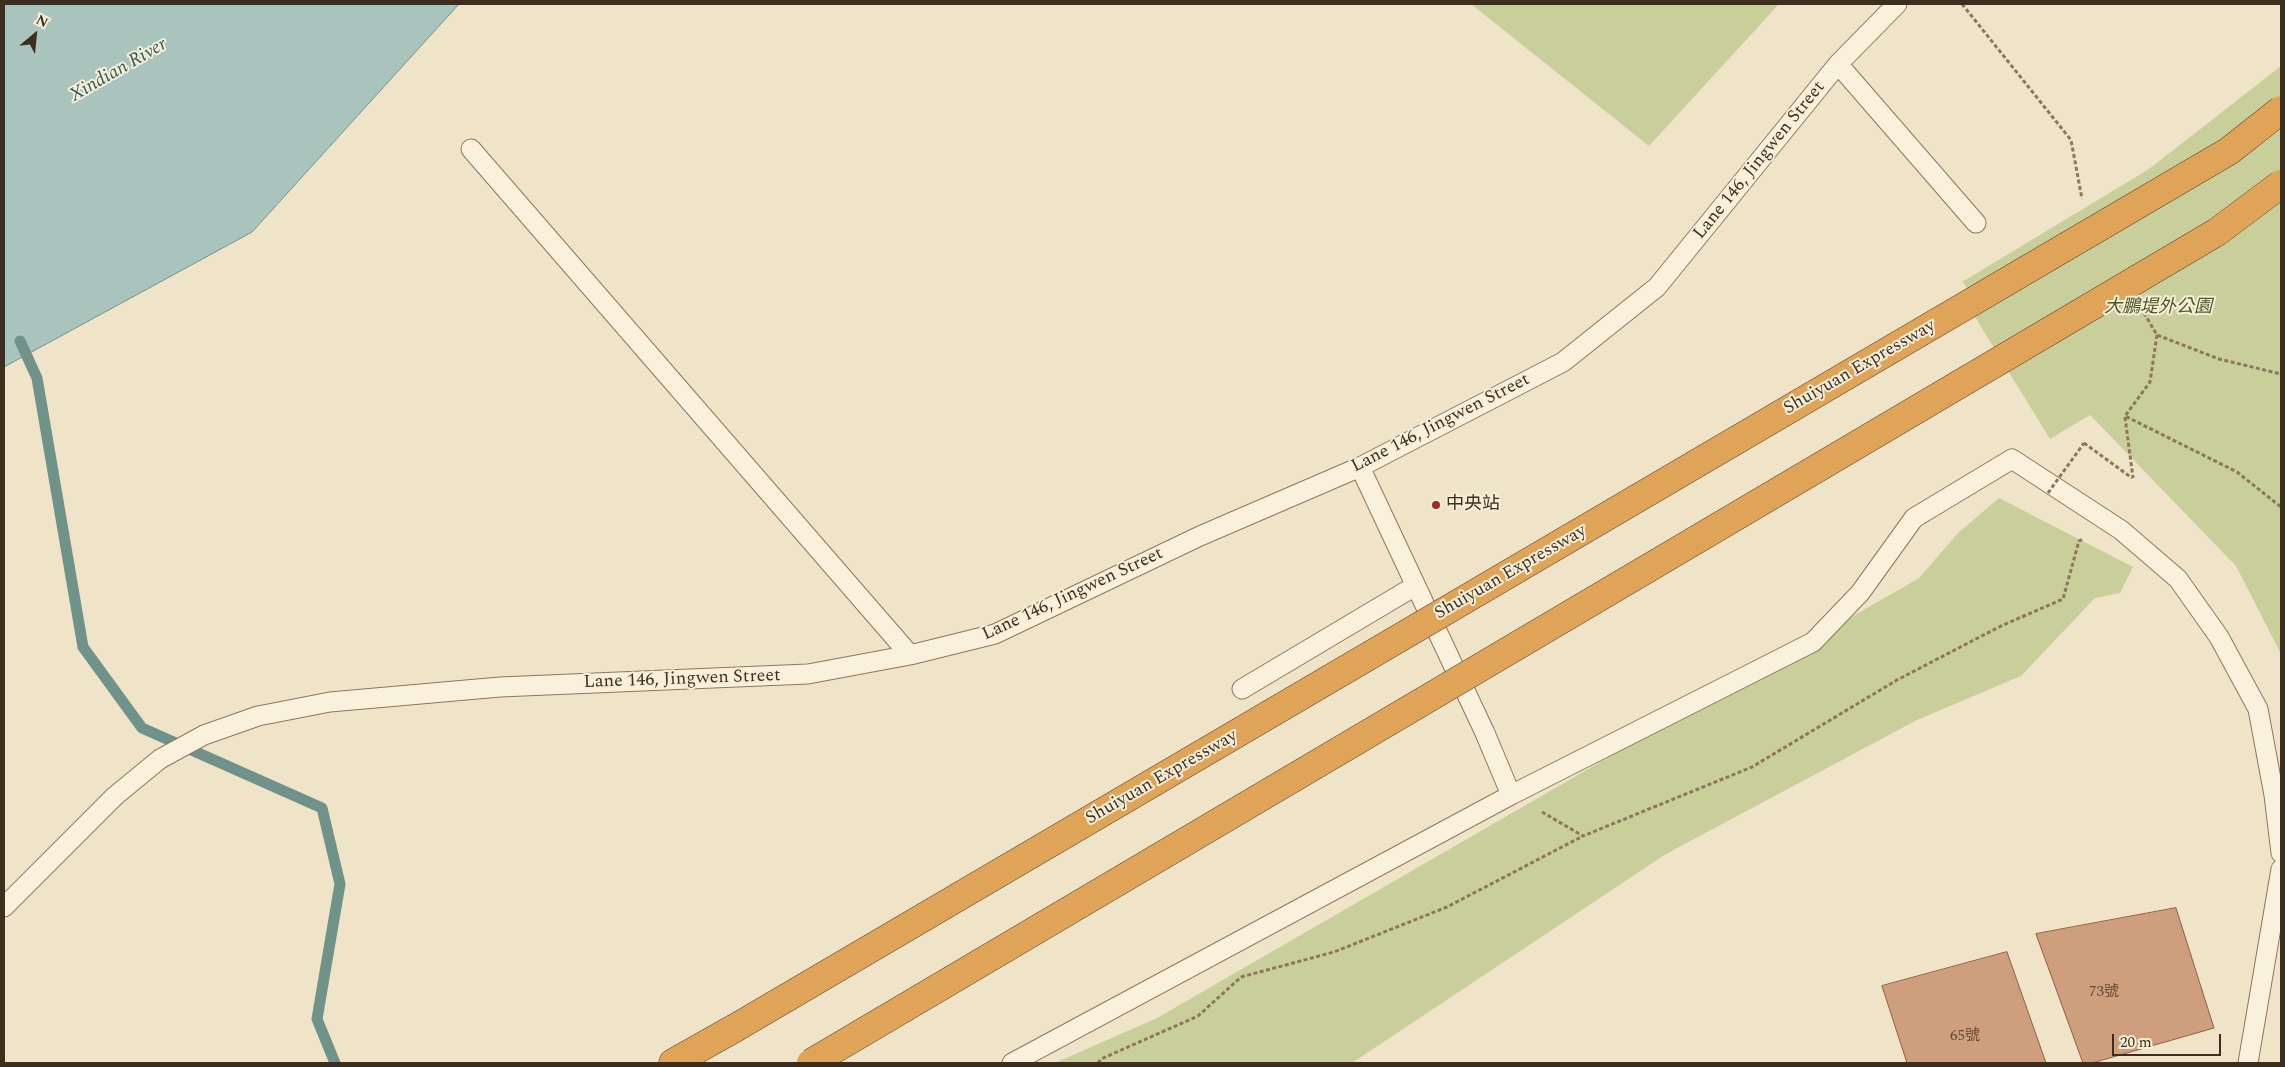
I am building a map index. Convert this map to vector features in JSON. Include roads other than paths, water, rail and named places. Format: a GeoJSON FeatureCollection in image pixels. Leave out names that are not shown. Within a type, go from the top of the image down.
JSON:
{"type":"FeatureCollection","features":[{"type":"Feature","properties":{"kind":"highway","name":"Shuiyuan Expressway"},"geometry":{"type":"LineString","coordinates":[[673,1063],[2229,151],[2281,110]]}},
{"type":"Feature","properties":{"kind":"highway"},"geometry":{"type":"LineString","coordinates":[[811,1063],[2217,232],[2281,184]]}},
{"type":"Feature","properties":{"kind":"lane","name":"Lane 146, Jingwen Street"},"geometry":{"type":"LineString","coordinates":[[4,907],[115,796],[160,759],[204,735],[258,716],[330,702],[500,687],[808,674],[910,655],[995,634],[1200,536],[1360,467],[1563,362],[1657,288],[1838,64],[1897,4]]}},
{"type":"Feature","properties":{"kind":"lane"},"geometry":{"type":"LineString","coordinates":[[1838,64],[1976,223]]}},
{"type":"Feature","properties":{"kind":"lane"},"geometry":{"type":"LineString","coordinates":[[471,149],[910,655]]}},
{"type":"Feature","properties":{"kind":"lane"},"geometry":{"type":"LineString","coordinates":[[1012,1063],[1511,795],[1813,642],[1860,593],[1914,518],[2012,459],[2121,530],[2178,579],[2219,637],[2258,709],[2274,795],[2281,853]]}},
{"type":"Feature","properties":{"kind":"lane"},"geometry":{"type":"LineString","coordinates":[[1360,467],[1485,733],[1511,795]]}},
{"type":"Feature","properties":{"kind":"lane"},"geometry":{"type":"LineString","coordinates":[[1242,689],[1415,586]]}},
{"type":"Feature","properties":{"kind":"lane"},"geometry":{"type":"LineString","coordinates":[[2248,1063],[2281,869]]}},
{"type":"Feature","properties":{"kind":"water","name":"Xindian River"},"geometry":{"type":"Polygon","coordinates":[[[4,4],[459,4],[252,232],[4,367],[4,4]]]}},
{"type":"Feature","properties":{"kind":"waterway"},"geometry":{"type":"LineString","coordinates":[[20,341],[37,378],[83,647],[142,728],[322,808],[340,884],[317,1019],[335,1063]]}},
{"type":"Feature","properties":{"kind":"place","name":"中央站"},"geometry":{"type":"Point","coordinates":[1436,505]}},
{"type":"Feature","properties":{"kind":"park label","name":"大鵬堤外公園"},"geometry":{"type":"Point","coordinates":[2158,308]}}]}
